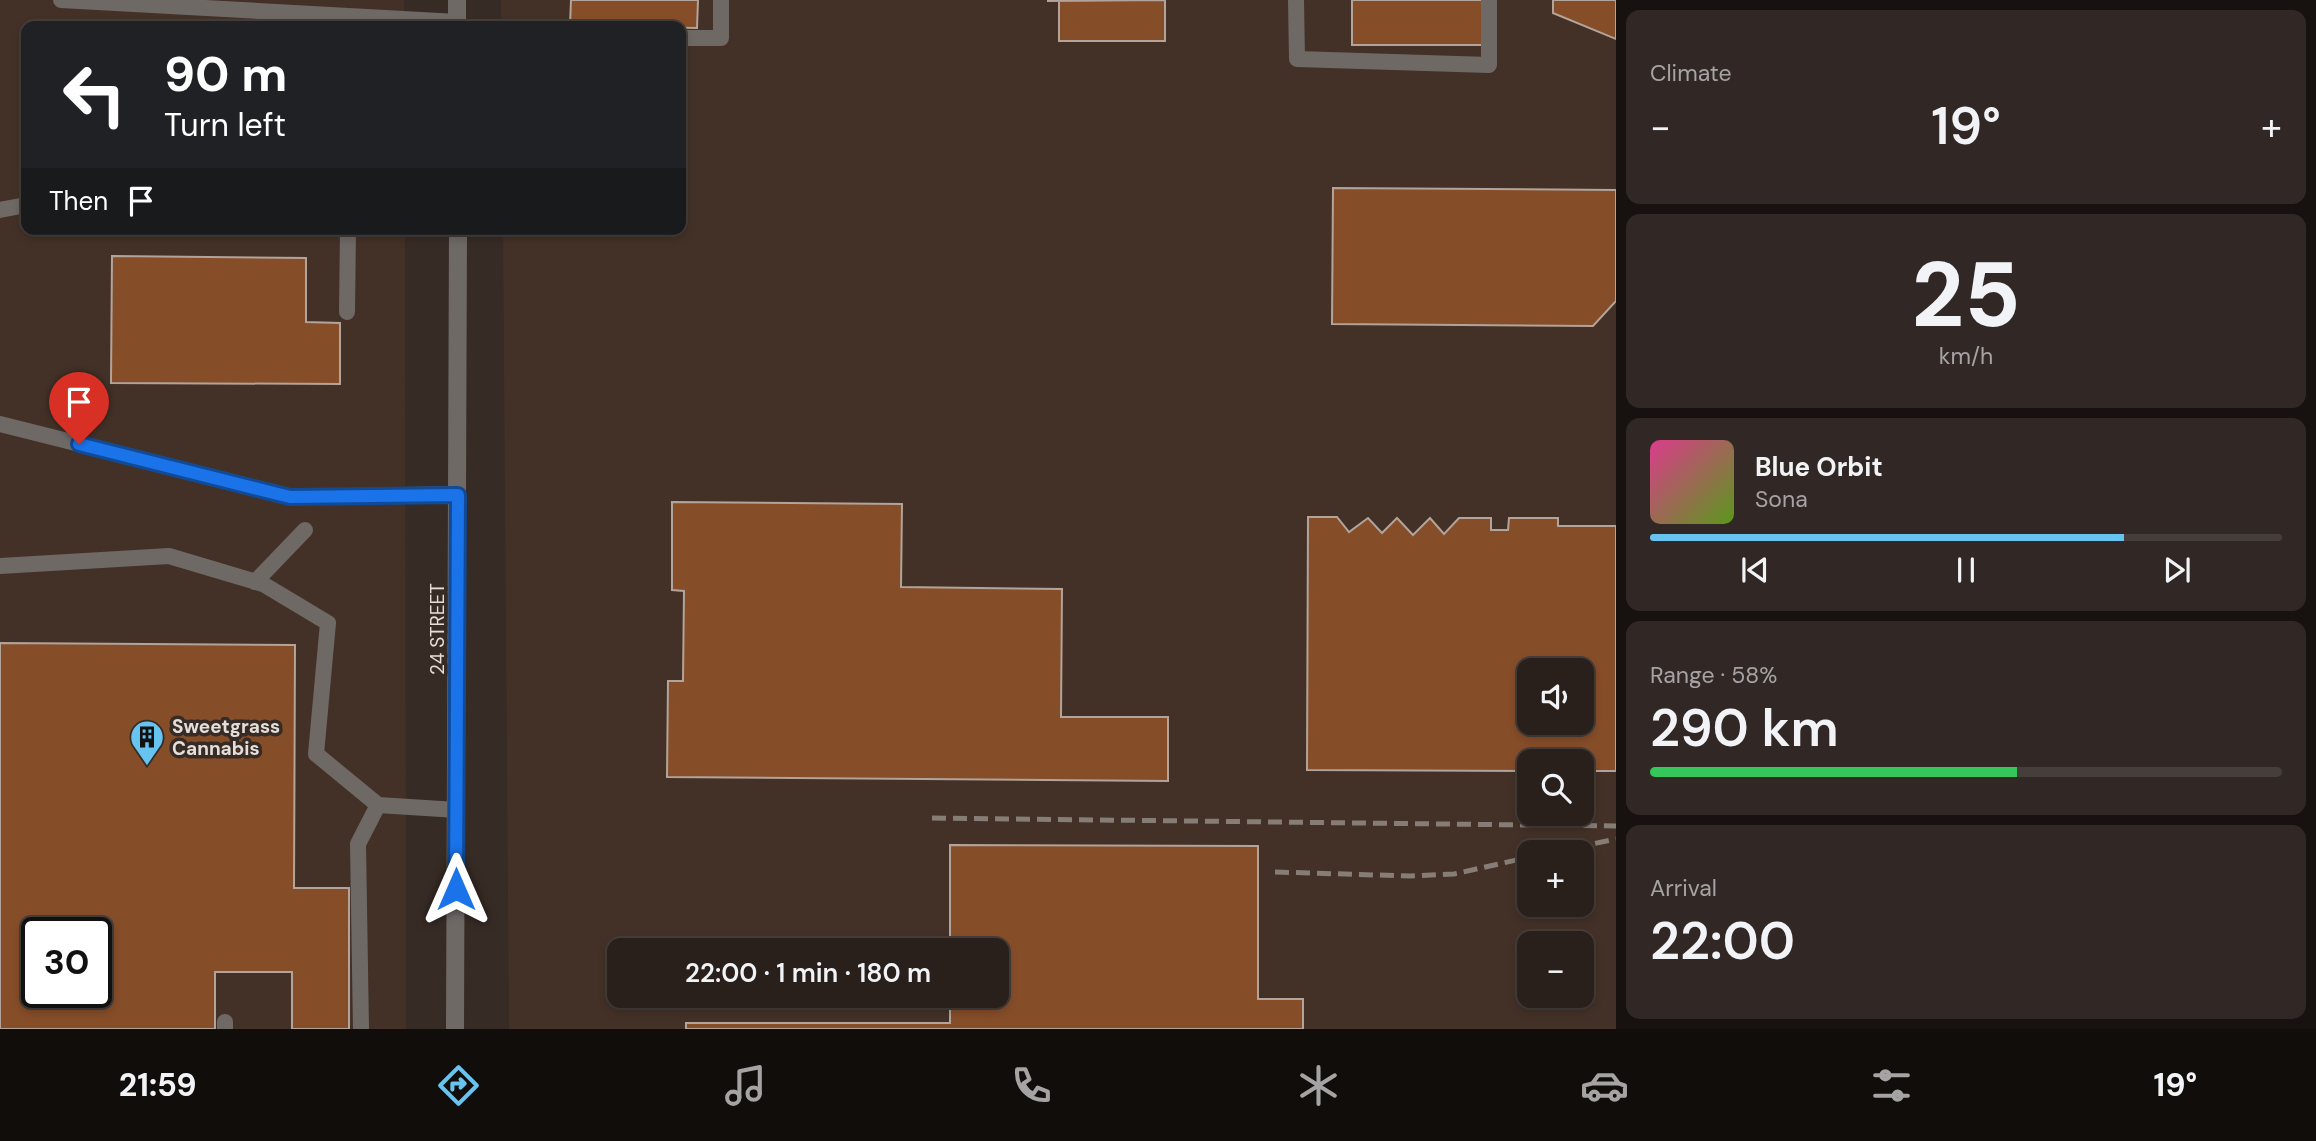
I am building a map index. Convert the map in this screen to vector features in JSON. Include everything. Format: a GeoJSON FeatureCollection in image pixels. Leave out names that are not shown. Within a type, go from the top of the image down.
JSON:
{"type":"FeatureCollection","features":[{"type":"Feature","properties":{"kind":"street"},"geometry":{"type":"LineString","coordinates":[[457,0],[457,21]]}},
{"type":"Feature","properties":{"kind":"street","name":"24 STREET"},"geometry":{"type":"LineString","coordinates":[[455,1029],[458,235]]}},
{"type":"Feature","properties":{"kind":"lane"},"geometry":{"type":"LineString","coordinates":[[61,0],[238,4],[424,21]]}},
{"type":"Feature","properties":{"kind":"lane"},"geometry":{"type":"LineString","coordinates":[[686,38],[721,38],[721,0]]}},
{"type":"Feature","properties":{"kind":"lane"},"geometry":{"type":"LineString","coordinates":[[1296,0],[1297,59],[1489,65],[1489,0]]}},
{"type":"Feature","properties":{"kind":"lane"},"geometry":{"type":"LineString","coordinates":[[0,210],[21,206]]}},
{"type":"Feature","properties":{"kind":"lane"},"geometry":{"type":"LineString","coordinates":[[347,312],[348,235]]}},
{"type":"Feature","properties":{"kind":"lane"},"geometry":{"type":"LineString","coordinates":[[0,424],[290,497],[458,495]]}},
{"type":"Feature","properties":{"kind":"lane"},"geometry":{"type":"LineString","coordinates":[[255,582],[305,530]]}},
{"type":"Feature","properties":{"kind":"lane"},"geometry":{"type":"LineString","coordinates":[[0,566],[169,556],[255,582],[328,623],[316,754],[378,805],[457,810]]}},
{"type":"Feature","properties":{"kind":"lane"},"geometry":{"type":"LineString","coordinates":[[361,1029],[358,844],[378,805]]}},
{"type":"Feature","properties":{"kind":"shaded area"},"geometry":{"type":"Polygon","coordinates":[[[0,0],[404,0],[404,21],[21,21],[21,235],[405,235],[406,1029],[0,1029],[0,0]]]}},
{"type":"Feature","properties":{"kind":"shaded area"},"geometry":{"type":"Polygon","coordinates":[[[501,0],[1616,0],[1616,1029],[509,1029],[503,235],[686,235],[686,21],[501,21],[501,0]]]}},
{"type":"Feature","properties":{"kind":"building"},"geometry":{"type":"Polygon","coordinates":[[[571,0],[698,0],[697,28],[686,28],[686,21],[570,21],[571,0]]]}},
{"type":"Feature","properties":{"kind":"building"},"geometry":{"type":"Polygon","coordinates":[[[1165,0],[1165,41],[1059,41],[1059,1],[1047,1],[1165,0]]]}},
{"type":"Feature","properties":{"kind":"building"},"geometry":{"type":"Polygon","coordinates":[[[1352,0],[1482,0],[1482,45],[1352,45],[1352,0]]]}},
{"type":"Feature","properties":{"kind":"building"},"geometry":{"type":"Polygon","coordinates":[[[1553,0],[1616,0],[1616,39],[1553,13],[1553,0]]]}},
{"type":"Feature","properties":{"kind":"building"},"geometry":{"type":"Polygon","coordinates":[[[1333,188],[1616,190],[1616,301],[1593,326],[1332,324],[1333,188]]]}},
{"type":"Feature","properties":{"kind":"building"},"geometry":{"type":"Polygon","coordinates":[[[112,256],[306,258],[306,322],[340,323],[340,384],[111,383],[112,256]]]}},
{"type":"Feature","properties":{"kind":"building"},"geometry":{"type":"Polygon","coordinates":[[[672,502],[902,504],[901,587],[1062,589],[1061,717],[1168,717],[1168,781],[667,777],[668,681],[683,681],[684,591],[672,590],[672,502]]]}},
{"type":"Feature","properties":{"kind":"building"},"geometry":{"type":"Polygon","coordinates":[[[1308,517],[1337,517],[1349,532],[1368,518],[1382,533],[1397,518],[1413,535],[1430,518],[1444,534],[1459,518],[1491,518],[1491,530],[1508,530],[1509,518],[1558,518],[1558,526],[1616,526],[1616,771],[1594,771],[1594,749],[1517,749],[1517,771],[1307,770],[1308,517]]]}},
{"type":"Feature","properties":{"kind":"building","name":"Sweetgrass Cannabis"},"geometry":{"type":"Polygon","coordinates":[[[0,643],[295,645],[294,888],[349,888],[349,1029],[292,1029],[292,972],[215,972],[215,1029],[0,1029],[0,643]]]}},
{"type":"Feature","properties":{"kind":"building"},"geometry":{"type":"Polygon","coordinates":[[[950,845],[1258,846],[1258,999],[1303,999],[1303,1029],[686,1029],[686,1023],[950,1023],[950,1008],[1009,1008],[1009,938],[950,938],[950,845]]]}},
{"type":"Feature","properties":{"kind":"railway"},"geometry":{"type":"LineString","coordinates":[[932,818],[1616,826]]}},
{"type":"Feature","properties":{"kind":"railway"},"geometry":{"type":"LineString","coordinates":[[1594,844],[1616,839]]}},
{"type":"Feature","properties":{"kind":"railway"},"geometry":{"type":"LineString","coordinates":[[1275,872],[1411,876],[1454,874],[1517,860]]}},
{"type":"Feature","properties":{"kind":"place","name":"Sweetgrass Cannabis"},"geometry":{"type":"Point","coordinates":[147,767]}},
{"type":"Feature","properties":{"kind":"route"},"geometry":{"type":"LineString","coordinates":[[79,444],[290,497],[458,495],[456,889]]}}]}
